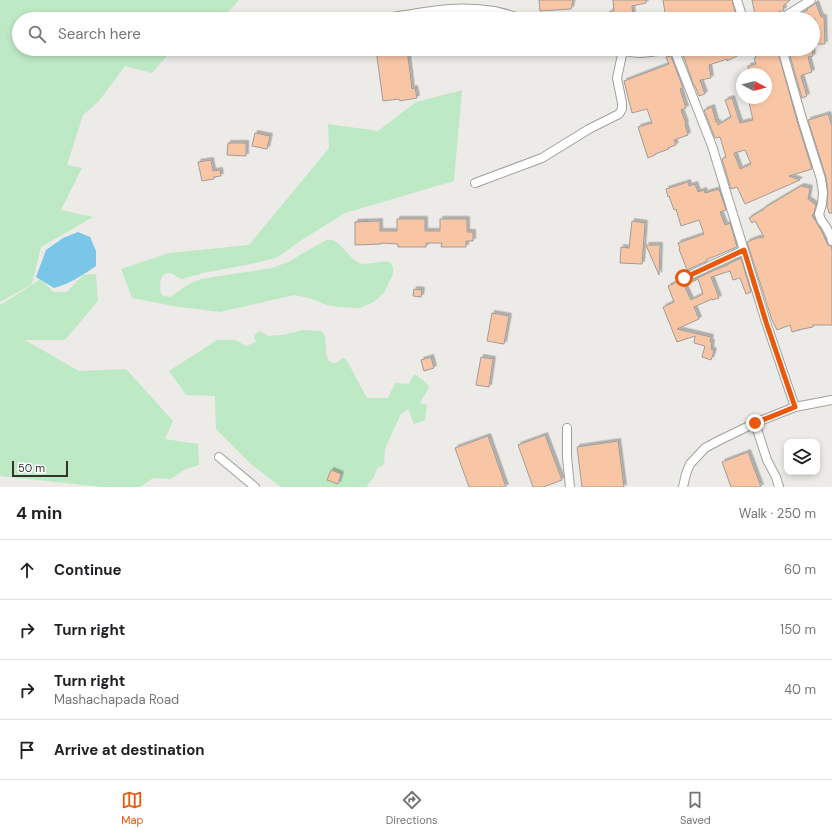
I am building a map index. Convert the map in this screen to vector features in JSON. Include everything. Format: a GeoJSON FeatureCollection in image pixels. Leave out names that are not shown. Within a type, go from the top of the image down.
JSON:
{"type":"FeatureCollection","features":[{"type":"Feature","properties":{"kind":"street"},"geometry":{"type":"LineString","coordinates":[[737,0],[741,12]]}},
{"type":"Feature","properties":{"kind":"street"},"geometry":{"type":"LineString","coordinates":[[791,12],[811,0]]}},
{"type":"Feature","properties":{"kind":"street"},"geometry":{"type":"LineString","coordinates":[[422,12],[440,9],[462,8],[499,12]]}},
{"type":"Feature","properties":{"kind":"street"},"geometry":{"type":"LineString","coordinates":[[475,183],[542,158],[589,129],[619,114],[622,109],[622,103],[617,78],[621,56]]}},
{"type":"Feature","properties":{"kind":"street"},"geometry":{"type":"LineString","coordinates":[[677,56],[712,146],[766,322],[795,407]]}},
{"type":"Feature","properties":{"kind":"street"},"geometry":{"type":"LineString","coordinates":[[784,56],[821,179],[823,192],[819,214],[832,240]]}},
{"type":"Feature","properties":{"kind":"street"},"geometry":{"type":"LineString","coordinates":[[684,278],[744,250]]}},
{"type":"Feature","properties":{"kind":"street"},"geometry":{"type":"LineString","coordinates":[[683,487],[690,464],[705,448],[755,423],[795,407],[832,400]]}},
{"type":"Feature","properties":{"kind":"street"},"geometry":{"type":"LineString","coordinates":[[755,423],[767,460],[776,477],[779,487]]}},
{"type":"Feature","properties":{"kind":"street"},"geometry":{"type":"LineString","coordinates":[[566,428],[570,487]]}},
{"type":"Feature","properties":{"kind":"street"},"geometry":{"type":"LineString","coordinates":[[219,457],[255,487]]}},
{"type":"Feature","properties":{"kind":"green space"},"geometry":{"type":"Polygon","coordinates":[[[0,0],[239,0],[228,12],[12,12],[12,56],[167,56],[152,73],[125,66],[99,101],[83,115],[67,165],[82,168],[61,210],[93,217],[41,247],[32,284],[0,302],[0,0]]]}},
{"type":"Feature","properties":{"kind":"green space"},"geometry":{"type":"Polygon","coordinates":[[[462,90],[454,181],[345,213],[275,258],[203,273],[182,279],[170,273],[163,275],[160,284],[161,294],[170,297],[189,284],[201,279],[272,268],[288,262],[326,240],[332,240],[339,244],[355,261],[359,263],[366,264],[390,262],[393,267],[393,274],[384,293],[374,302],[360,308],[339,307],[294,295],[220,312],[173,306],[132,298],[121,269],[169,253],[249,245],[329,148],[328,124],[378,131],[416,102],[462,90]]]}},
{"type":"Feature","properties":{"kind":"green space"},"geometry":{"type":"Polygon","coordinates":[[[96,274],[98,301],[65,340],[25,340],[79,371],[126,369],[173,421],[165,439],[198,444],[199,465],[186,469],[170,479],[153,478],[140,487],[102,487],[0,476],[0,305],[41,279],[53,292],[67,292],[83,275],[96,274]]]}},
{"type":"Feature","properties":{"kind":"green space"},"geometry":{"type":"Polygon","coordinates":[[[302,330],[321,331],[323,333],[325,336],[328,359],[334,363],[338,362],[342,358],[346,359],[367,398],[388,398],[395,383],[409,384],[414,374],[423,380],[429,387],[420,403],[427,405],[425,420],[414,424],[408,409],[401,414],[385,449],[384,464],[377,469],[374,477],[366,487],[281,487],[252,465],[216,429],[215,396],[186,395],[169,371],[217,340],[235,340],[246,346],[256,342],[254,335],[260,331],[268,336],[282,335],[302,330]]]}},
{"type":"Feature","properties":{"kind":"water"},"geometry":{"type":"Polygon","coordinates":[[[78,232],[90,237],[96,251],[96,266],[70,282],[54,288],[36,277],[46,250],[63,238],[78,232]]]}},
{"type":"Feature","properties":{"kind":"building"},"geometry":{"type":"Polygon","coordinates":[[[539,0],[573,0],[571,9],[540,11],[539,0]]]}},
{"type":"Feature","properties":{"kind":"building"},"geometry":{"type":"Polygon","coordinates":[[[613,0],[646,0],[646,3],[632,6],[633,12],[610,12],[614,11],[613,0]]]}},
{"type":"Feature","properties":{"kind":"building"},"geometry":{"type":"Polygon","coordinates":[[[663,0],[732,0],[735,12],[665,12],[663,0]]]}},
{"type":"Feature","properties":{"kind":"building"},"geometry":{"type":"Polygon","coordinates":[[[752,0],[790,0],[783,6],[784,10],[778,12],[755,12],[752,0]]]}},
{"type":"Feature","properties":{"kind":"building"},"geometry":{"type":"Polygon","coordinates":[[[816,3],[819,12],[804,12],[808,10],[807,9],[816,3]]]}},
{"type":"Feature","properties":{"kind":"building"},"geometry":{"type":"Polygon","coordinates":[[[820,14],[821,17],[824,17],[825,44],[820,44],[820,14]]]}},
{"type":"Feature","properties":{"kind":"building"},"geometry":{"type":"Polygon","coordinates":[[[377,56],[408,56],[412,89],[415,88],[417,98],[400,101],[399,99],[383,101],[377,56]]]}},
{"type":"Feature","properties":{"kind":"building"},"geometry":{"type":"Polygon","coordinates":[[[671,56],[683,88],[680,89],[686,108],[681,110],[688,135],[674,140],[676,145],[648,158],[638,127],[652,123],[647,109],[632,113],[624,81],[669,64],[666,57],[671,56]]]}},
{"type":"Feature","properties":{"kind":"building"},"geometry":{"type":"Polygon","coordinates":[[[683,56],[737,56],[727,61],[727,59],[709,65],[711,78],[700,80],[705,94],[699,96],[683,56]]]}},
{"type":"Feature","properties":{"kind":"building"},"geometry":{"type":"Polygon","coordinates":[[[756,56],[779,56],[812,169],[789,176],[800,180],[745,204],[737,187],[731,189],[722,159],[726,157],[720,137],[715,138],[704,110],[712,107],[718,125],[731,117],[725,100],[732,98],[740,123],[753,120],[749,104],[772,104],[772,68],[748,68],[748,66],[756,64],[754,58],[756,58],[756,56]],[[745,150],[734,153],[740,169],[751,164],[745,150]]]}},
{"type":"Feature","properties":{"kind":"building"},"geometry":{"type":"Polygon","coordinates":[[[790,56],[813,56],[808,57],[812,72],[801,76],[807,96],[802,98],[790,56]]]}},
{"type":"Feature","properties":{"kind":"building"},"geometry":{"type":"Polygon","coordinates":[[[828,114],[832,126],[832,213],[829,213],[827,205],[828,192],[826,177],[808,120],[828,114]]]}},
{"type":"Feature","properties":{"kind":"building"},"geometry":{"type":"Polygon","coordinates":[[[255,133],[270,136],[267,149],[252,146],[255,133]]]}},
{"type":"Feature","properties":{"kind":"building"},"geometry":{"type":"Polygon","coordinates":[[[228,143],[246,143],[246,156],[227,155],[228,143]]]}},
{"type":"Feature","properties":{"kind":"building"},"geometry":{"type":"Polygon","coordinates":[[[211,160],[213,171],[220,170],[221,176],[202,181],[198,162],[211,160]]]}},
{"type":"Feature","properties":{"kind":"building"},"geometry":{"type":"Polygon","coordinates":[[[688,182],[689,186],[695,184],[698,192],[704,190],[705,193],[719,189],[726,210],[720,212],[725,225],[730,223],[737,247],[687,270],[678,243],[704,234],[699,220],[681,226],[676,209],[674,210],[666,189],[688,182]]]}},
{"type":"Feature","properties":{"kind":"building"},"geometry":{"type":"Polygon","coordinates":[[[801,186],[810,188],[808,199],[816,205],[812,216],[832,250],[832,325],[813,325],[813,327],[792,332],[790,325],[777,330],[772,320],[747,242],[764,237],[755,221],[752,223],[749,218],[801,186]]]}},
{"type":"Feature","properties":{"kind":"building"},"geometry":{"type":"Polygon","coordinates":[[[397,219],[425,219],[425,231],[440,231],[440,219],[467,219],[467,232],[473,232],[473,241],[466,241],[466,247],[441,247],[442,243],[426,243],[426,247],[398,247],[398,244],[381,243],[355,245],[355,222],[380,221],[380,231],[397,231],[397,219]]]}},
{"type":"Feature","properties":{"kind":"building"},"geometry":{"type":"Polygon","coordinates":[[[632,221],[645,223],[642,264],[620,263],[621,247],[629,248],[632,221]]]}},
{"type":"Feature","properties":{"kind":"building"},"geometry":{"type":"Polygon","coordinates":[[[646,245],[660,245],[659,275],[646,245]]]}},
{"type":"Feature","properties":{"kind":"building"},"geometry":{"type":"Polygon","coordinates":[[[741,258],[751,292],[746,294],[740,278],[733,280],[730,271],[711,277],[719,298],[712,299],[694,307],[699,319],[677,329],[711,337],[711,349],[714,351],[711,360],[702,357],[705,346],[694,343],[695,336],[677,342],[663,307],[674,302],[668,286],[680,281],[683,283],[691,300],[703,294],[698,279],[692,282],[691,281],[741,258]]]}},
{"type":"Feature","properties":{"kind":"building"},"geometry":{"type":"Polygon","coordinates":[[[414,289],[422,290],[421,297],[413,296],[414,289]]]}},
{"type":"Feature","properties":{"kind":"building"},"geometry":{"type":"Polygon","coordinates":[[[492,313],[509,316],[504,344],[487,341],[492,313]]]}},
{"type":"Feature","properties":{"kind":"building"},"geometry":{"type":"Polygon","coordinates":[[[431,357],[434,368],[424,371],[421,360],[431,357]]]}},
{"type":"Feature","properties":{"kind":"building"},"geometry":{"type":"Polygon","coordinates":[[[481,357],[493,359],[489,387],[476,385],[481,357]]]}},
{"type":"Feature","properties":{"kind":"building"},"geometry":{"type":"Polygon","coordinates":[[[545,435],[562,480],[543,487],[533,487],[518,445],[545,435]]]}},
{"type":"Feature","properties":{"kind":"building"},"geometry":{"type":"Polygon","coordinates":[[[488,436],[506,487],[469,487],[455,448],[488,436]]]}},
{"type":"Feature","properties":{"kind":"building"},"geometry":{"type":"Polygon","coordinates":[[[618,441],[624,487],[582,487],[577,447],[618,441]]]}},
{"type":"Feature","properties":{"kind":"building"},"geometry":{"type":"Polygon","coordinates":[[[748,452],[761,487],[731,487],[722,462],[748,452]]]}},
{"type":"Feature","properties":{"kind":"building"},"geometry":{"type":"Polygon","coordinates":[[[331,470],[341,474],[338,484],[327,480],[331,470]]]}},
{"type":"Feature","properties":{"kind":"route"},"geometry":{"type":"LineString","coordinates":[[684,278],[744,250],[766,322],[795,407],[755,423]]}}]}
